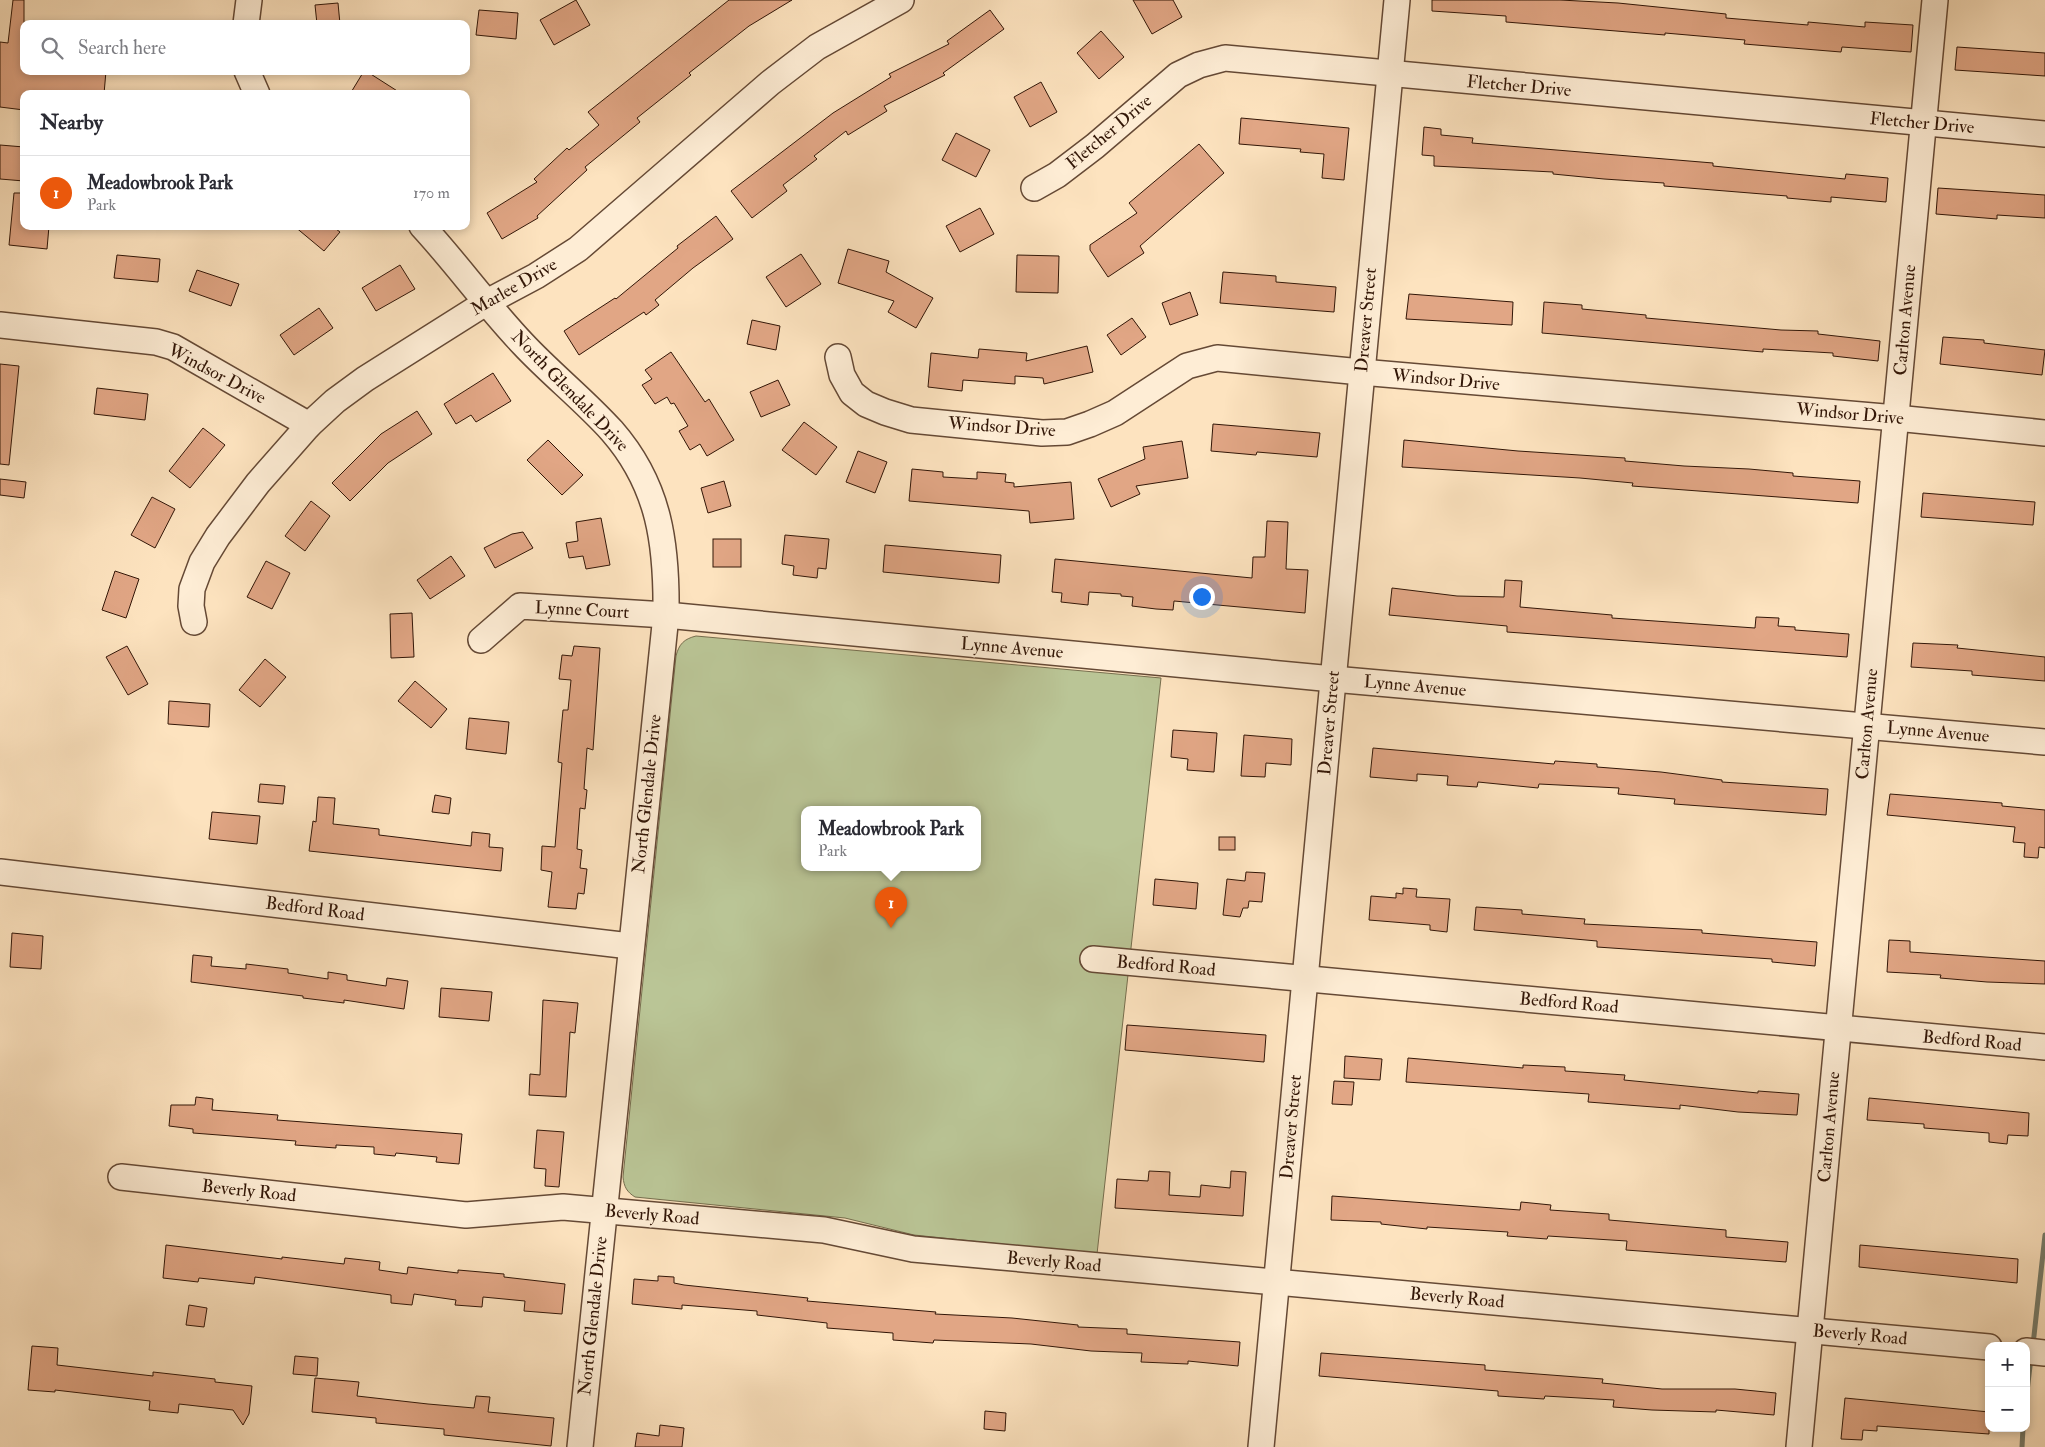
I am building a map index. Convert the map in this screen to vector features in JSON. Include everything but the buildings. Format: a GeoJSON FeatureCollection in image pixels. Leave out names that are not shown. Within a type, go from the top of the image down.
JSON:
{"type":"FeatureCollection","features":[{"type":"Feature","properties":{"kind":"street"},"geometry":{"type":"LineString","coordinates":[[246,20],[249,0]]}},
{"type":"Feature","properties":{"kind":"street","name":"Marlee Drive"},"geometry":{"type":"LineString","coordinates":[[194,622],[191,606],[192,589],[202,562],[218,536],[258,483],[310,425],[335,401],[365,379],[487,302],[536,276],[578,249],[770,83],[817,48],[901,0]]}},
{"type":"Feature","properties":{"kind":"street","name":"Dreaver Street"},"geometry":{"type":"LineString","coordinates":[[1261,1447],[1397,0]]}},
{"type":"Feature","properties":{"kind":"street","name":"Carlton Avenue"},"geometry":{"type":"LineString","coordinates":[[1799,1447],[1935,0]]}},
{"type":"Feature","properties":{"kind":"street","name":"Fletcher Drive"},"geometry":{"type":"LineString","coordinates":[[1034,188],[1057,175],[1087,152],[1178,75],[1199,65],[1225,58],[2045,134]]}},
{"type":"Feature","properties":{"kind":"street"},"geometry":{"type":"LineString","coordinates":[[249,75],[255,90]]}},
{"type":"Feature","properties":{"kind":"street","name":"North Glendale Drive"},"geometry":{"type":"LineString","coordinates":[[425,230],[523,344],[612,431],[631,455],[646,483],[656,508],[663,537],[667,569],[666,615],[630,946],[580,1447]]}},
{"type":"Feature","properties":{"kind":"street","name":"Windsor Drive"},"geometry":{"type":"LineString","coordinates":[[0,325],[156,342],[173,347],[310,425]]}},
{"type":"Feature","properties":{"kind":"street","name":"Windsor Drive"},"geometry":{"type":"LineString","coordinates":[[838,357],[842,375],[852,393],[866,404],[885,412],[911,420],[1042,433],[1067,432],[1115,413],[1187,366],[1203,360],[1217,358],[2045,433]]}},
{"type":"Feature","properties":{"kind":"street","name":"Lynne Court"},"geometry":{"type":"LineString","coordinates":[[481,640],[520,606],[666,615]]}},
{"type":"Feature","properties":{"kind":"street","name":"Lynne Avenue"},"geometry":{"type":"LineString","coordinates":[[666,615],[1333,678],[2045,742]]}},
{"type":"Feature","properties":{"kind":"street","name":"Bedford Road"},"geometry":{"type":"LineString","coordinates":[[0,872],[630,946]]}},
{"type":"Feature","properties":{"kind":"street","name":"Bedford Road"},"geometry":{"type":"LineString","coordinates":[[1093,959],[2045,1047]]}},
{"type":"Feature","properties":{"kind":"street","name":"Beverly Road"},"geometry":{"type":"LineString","coordinates":[[121,1177],[466,1215],[563,1207],[824,1230],[913,1249],[1985,1347]]}},
{"type":"Feature","properties":{"kind":"street"},"geometry":{"type":"LineString","coordinates":[[2030,1351],[2045,1353]]}},
{"type":"Feature","properties":{"kind":"green space"},"geometry":{"type":"Polygon","coordinates":[[[696,636],[1161,678],[1097,1254],[914,1235],[845,1218],[635,1197],[626,1189],[623,1177],[676,656],[685,640],[696,636]]]}},
{"type":"Feature","properties":{"kind":"waterway"},"geometry":{"type":"LineString","coordinates":[[2033,1345],[2045,1235]]}},
{"type":"Feature","properties":{"kind":"waterway"},"geometry":{"type":"LineString","coordinates":[[2028,1387],[2031,1358]]}},
{"type":"Feature","properties":{"kind":"waterway"},"geometry":{"type":"LineString","coordinates":[[2022,1447],[2023,1432]]}},
{"type":"Feature","properties":{"kind":"place","name":"Meadowbrook Park"},"geometry":{"type":"Point","coordinates":[891,928]}}]}
